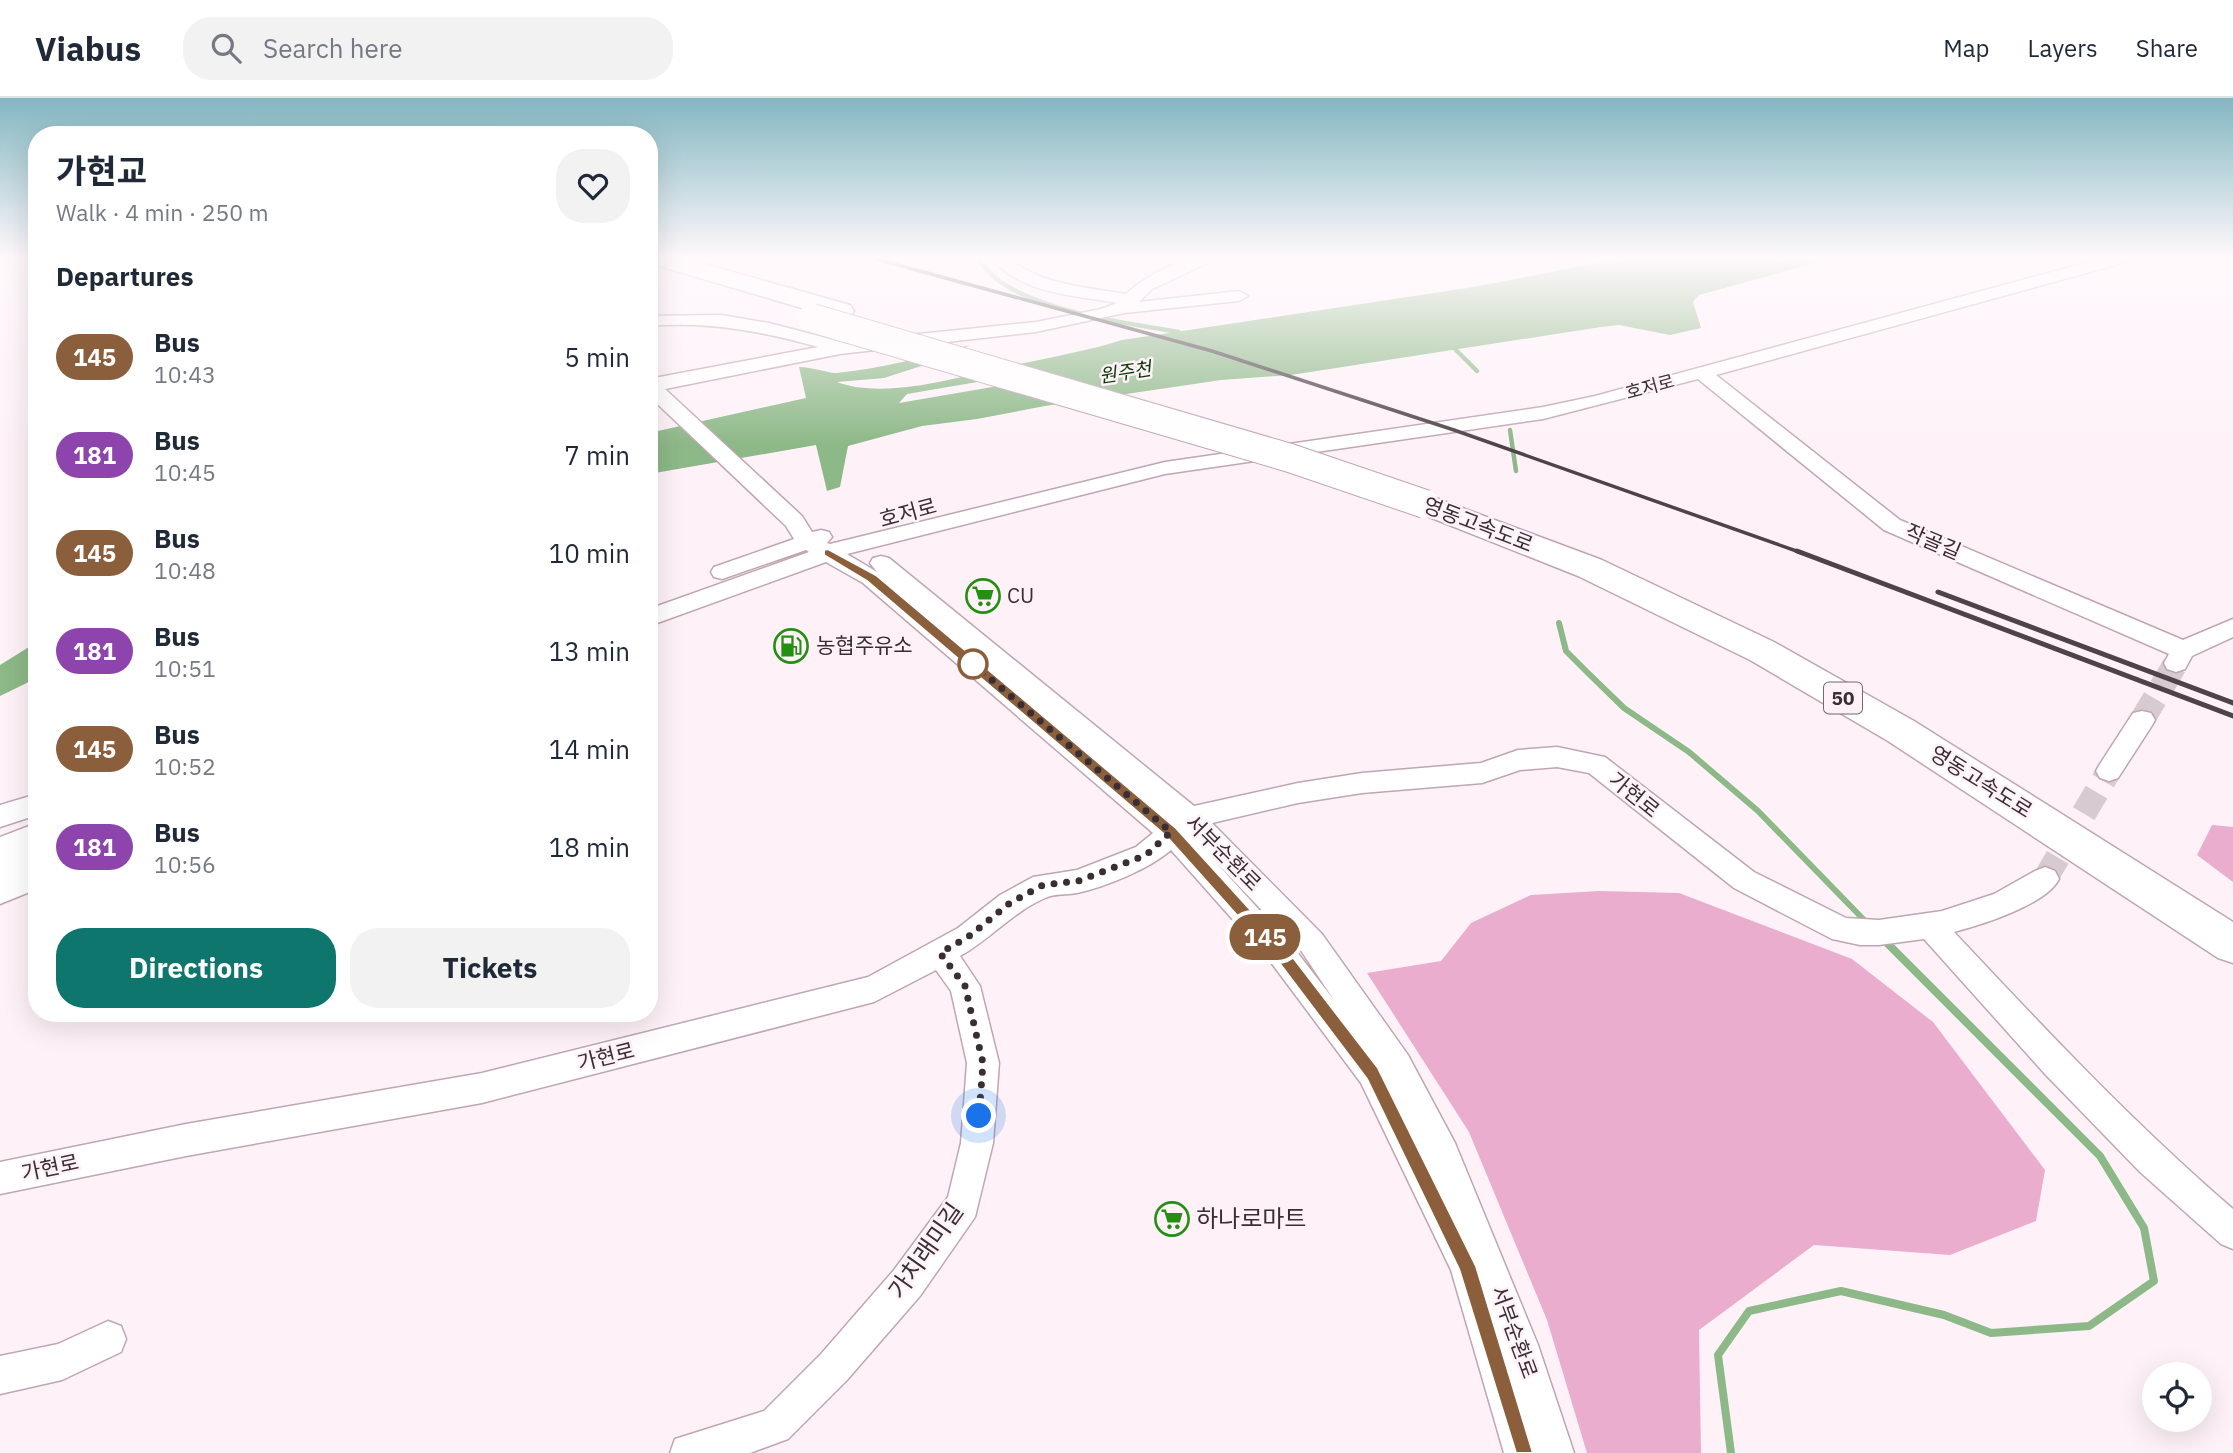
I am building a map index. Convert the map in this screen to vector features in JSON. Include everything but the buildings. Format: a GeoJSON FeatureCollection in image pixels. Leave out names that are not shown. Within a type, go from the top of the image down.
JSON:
{"type":"FeatureCollection","features":[{"type":"Feature","properties":{"kind":"highway","name":"영동고속도로"},"geometry":{"type":"LineString","coordinates":[[820,320],[1438,500],[1598,552],[1773,632],[1904,707],[2072,811],[2233,916]]}},
{"type":"Feature","properties":{"kind":"highway","name":"영동고속도로"},"geometry":{"type":"LineString","coordinates":[[874,320],[1178,406],[1371,466],[1762,651],[1901,731],[2233,945]]}},
{"type":"Feature","properties":{"kind":"street"},"geometry":{"type":"LineString","coordinates":[[696,320],[791,332],[840,348]]}},
{"type":"Feature","properties":{"kind":"street"},"geometry":{"type":"LineString","coordinates":[[658,384],[840,348],[1036,327],[1068,320]]}},
{"type":"Feature","properties":{"kind":"street","name":"호저로"},"geometry":{"type":"LineString","coordinates":[[658,606],[935,505],[1057,477],[1165,468],[1543,413],[1894,320]]}},
{"type":"Feature","properties":{"kind":"street","name":"작골길"},"geometry":{"type":"LineString","coordinates":[[1702,373],[1892,525],[2180,657],[2233,627]]}},
{"type":"Feature","properties":{"kind":"street"},"geometry":{"type":"LineString","coordinates":[[658,394],[794,521],[828,543]]}},
{"type":"Feature","properties":{"kind":"street","name":"호저로"},"geometry":{"type":"LineString","coordinates":[[658,606],[780,570],[828,543],[919,526],[1165,468]]}},
{"type":"Feature","properties":{"kind":"street"},"geometry":{"type":"LineString","coordinates":[[780,570],[879,572],[895,546],[919,526]]}},
{"type":"Feature","properties":{"kind":"street","name":"서부순환로"},"geometry":{"type":"LineString","coordinates":[[828,543],[879,572],[1180,825],[1312,943],[1397,1065],[1439,1143],[1520,1345],[1555,1453]]}},
{"type":"Feature","properties":{"kind":"street"},"geometry":{"type":"LineString","coordinates":[[2109,771],[2142,720]]}},
{"type":"Feature","properties":{"kind":"street","name":"가현로"},"geometry":{"type":"LineString","coordinates":[[0,1178],[186,1140],[482,1088],[874,989],[968,937],[1010,903],[1043,885],[1078,881],[1146,855],[1180,825],[1298,793],[1362,783],[1482,773],[1518,761],[1557,757],[1596,764],[1744,880],[1842,930],[1860,933],[1919,928],[1997,905],[2045,879]]}},
{"type":"Feature","properties":{"kind":"street"},"geometry":{"type":"LineString","coordinates":[[0,816],[28,807]]}},
{"type":"Feature","properties":{"kind":"street","name":"서부순환로"},"geometry":{"type":"LineString","coordinates":[[1180,825],[1372,1073],[1467,1266],[1523,1453]]}},
{"type":"Feature","properties":{"kind":"street"},"geometry":{"type":"LineString","coordinates":[[0,848],[28,837]]}},
{"type":"Feature","properties":{"kind":"street"},"geometry":{"type":"LineString","coordinates":[[0,869],[28,858]]}},
{"type":"Feature","properties":{"kind":"street"},"geometry":{"type":"LineString","coordinates":[[0,892],[28,881]]}},
{"type":"Feature","properties":{"kind":"street"},"geometry":{"type":"LineString","coordinates":[[1919,928],[2152,1161],[2233,1232]]}},
{"type":"Feature","properties":{"kind":"street","name":"가치래미길"},"geometry":{"type":"LineString","coordinates":[[689,1453],[775,1426],[834,1367],[907,1283],[963,1205],[977,1143],[983,1063],[965,986],[940,953]]}},
{"type":"Feature","properties":{"kind":"street"},"geometry":{"type":"LineString","coordinates":[[0,1375],[62,1362],[108,1339]]}},
{"type":"Feature","properties":{"kind":"shaded area"},"geometry":{"type":"Polygon","coordinates":[[[2212,825],[2233,827],[2233,882],[2197,855],[2212,825]]]}},
{"type":"Feature","properties":{"kind":"shaded area"},"geometry":{"type":"Polygon","coordinates":[[[1599,891],[1679,893],[1852,959],[1933,1022],[2045,1170],[2036,1221],[1950,1255],[1814,1245],[1699,1330],[1701,1453],[1587,1453],[1547,1320],[1469,1132],[1367,973],[1441,961],[1471,923],[1531,895],[1599,891]]]}},
{"type":"Feature","properties":{"kind":"water","name":"원주천"},"geometry":{"type":"Polygon","coordinates":[[[1253,320],[1699,320],[1701,328],[1670,335],[1619,325],[1601,327],[1291,375],[1221,380],[922,426],[848,446],[840,487],[827,491],[816,445],[658,472],[658,431],[806,398],[799,367],[836,373],[853,371],[970,345],[940,360],[884,378],[837,382],[856,387],[899,388],[944,381],[1122,340],[1253,320]],[[983,381],[907,394],[899,403],[998,386],[983,381]]]}},
{"type":"Feature","properties":{"kind":"water"},"geometry":{"type":"Polygon","coordinates":[[[28,648],[28,682],[0,696],[0,665],[28,648]]]}},
{"type":"Feature","properties":{"kind":"waterway"},"geometry":{"type":"LineString","coordinates":[[1110,320],[1179,332]]}},
{"type":"Feature","properties":{"kind":"waterway"},"geometry":{"type":"LineString","coordinates":[[1451,345],[1477,371]]}},
{"type":"Feature","properties":{"kind":"waterway"},"geometry":{"type":"LineString","coordinates":[[1510,430],[1516,471]]}},
{"type":"Feature","properties":{"kind":"waterway"},"geometry":{"type":"LineString","coordinates":[[1559,623],[1566,651],[1588,673],[1624,708],[1689,752],[1758,811],[1867,923]]}},
{"type":"Feature","properties":{"kind":"waterway"},"geometry":{"type":"LineString","coordinates":[[1731,1453],[1718,1355],[1749,1311],[1841,1291],[1944,1315],[1991,1333],[2089,1326],[2154,1281],[2144,1228],[2100,1156],[1882,938]]}},
{"type":"Feature","properties":{"kind":"tunnel"},"geometry":{"type":"LineString","coordinates":[[2142,720],[2176,663]]}},
{"type":"Feature","properties":{"kind":"tunnel"},"geometry":{"type":"LineString","coordinates":[[2045,879],[2109,771]]}},
{"type":"Feature","properties":{"kind":"railway"},"geometry":{"type":"LineString","coordinates":[[1100,320],[1212,351],[1454,430],[1802,553]]}},
{"type":"Feature","properties":{"kind":"railway"},"geometry":{"type":"LineString","coordinates":[[1797,551],[2233,716]]}},
{"type":"Feature","properties":{"kind":"railway"},"geometry":{"type":"LineString","coordinates":[[1938,592],[2233,703]]}},
{"type":"Feature","properties":{"kind":"bus line","name":"145"},"geometry":{"type":"LineString","coordinates":[[828,553],[872,578],[1171,832],[1283,956],[1372,1073],[1420,1168],[1467,1266],[1523,1453]]}},
{"type":"Feature","properties":{"kind":"place","name":"CU"},"geometry":{"type":"Point","coordinates":[983,596]}},
{"type":"Feature","properties":{"kind":"place","name":"농협주유소"},"geometry":{"type":"Point","coordinates":[791,646]}},
{"type":"Feature","properties":{"kind":"place","name":"하나로마트"},"geometry":{"type":"Point","coordinates":[1172,1219]}},
{"type":"Feature","properties":{"kind":"route"},"geometry":{"type":"LineString","coordinates":[[973,664],[971,663],[1171,832],[1146,855],[1078,881],[1043,885],[1010,903],[968,937],[940,953],[965,986],[983,1063],[979,1116]]}}]}
